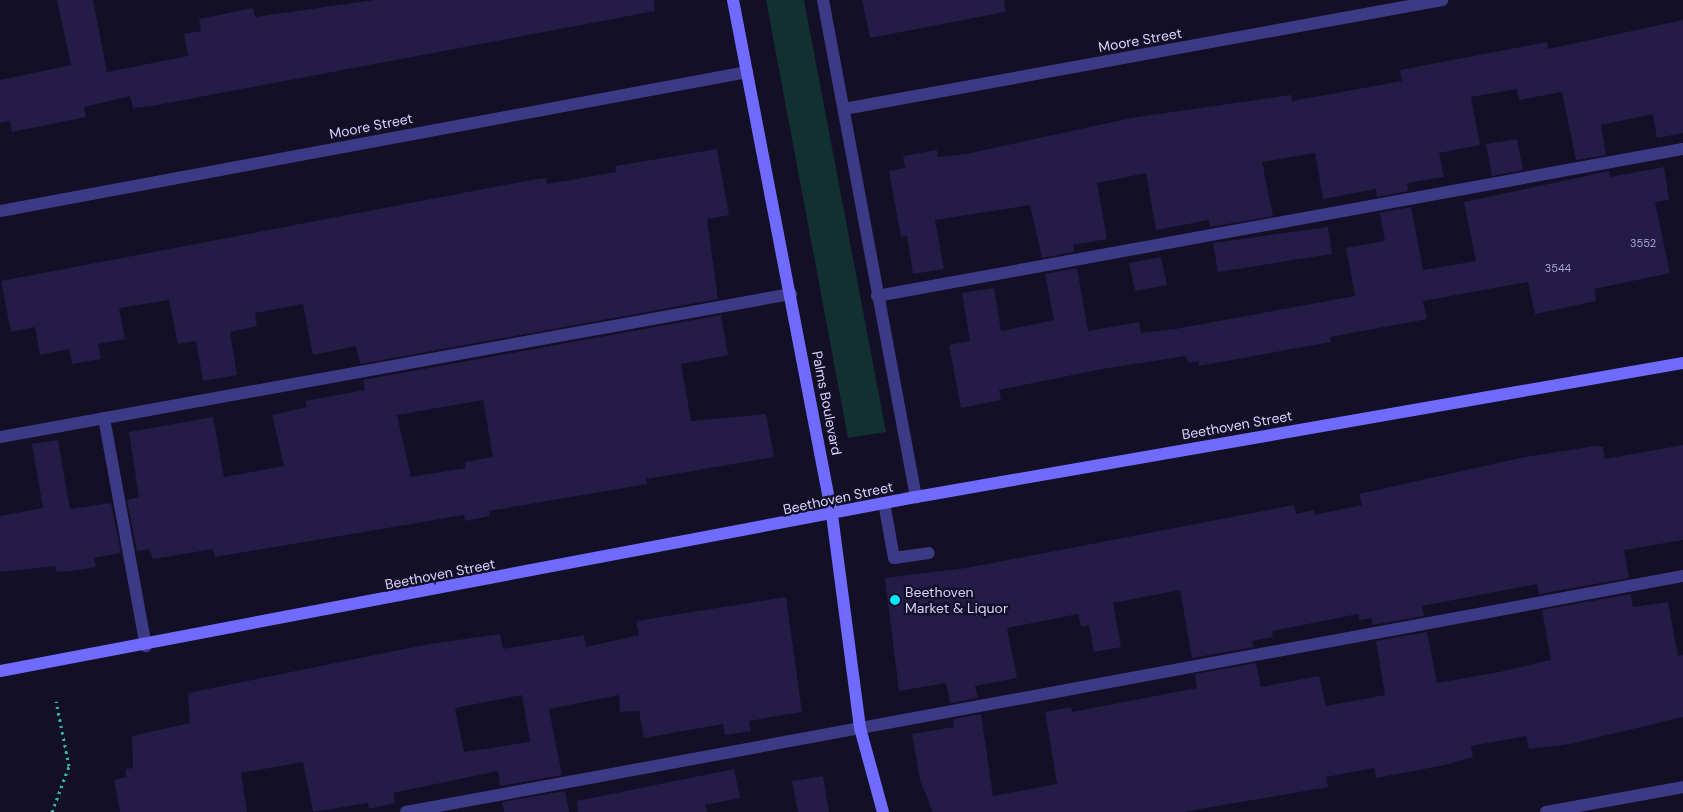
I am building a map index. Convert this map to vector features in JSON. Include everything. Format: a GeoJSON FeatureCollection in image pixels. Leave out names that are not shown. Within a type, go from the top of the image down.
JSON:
{"type":"FeatureCollection","features":[{"type":"Feature","properties":{"kind":"street","name":"Palms Boulevard"},"geometry":{"type":"LineString","coordinates":[[733,0],[832,515],[860,728],[883,812]]}},
{"type":"Feature","properties":{"kind":"street"},"geometry":{"type":"LineString","coordinates":[[824,0],[877,296],[916,496]]}},
{"type":"Feature","properties":{"kind":"street","name":"Moore Street"},"geometry":{"type":"LineString","coordinates":[[844,109],[1442,0]]}},
{"type":"Feature","properties":{"kind":"street","name":"Moore Street"},"geometry":{"type":"LineString","coordinates":[[0,211],[747,72]]}},
{"type":"Feature","properties":{"kind":"street"},"geometry":{"type":"LineString","coordinates":[[877,296],[1683,149]]}},
{"type":"Feature","properties":{"kind":"street"},"geometry":{"type":"LineString","coordinates":[[0,437],[791,294]]}},
{"type":"Feature","properties":{"kind":"street","name":"Beethoven Street"},"geometry":{"type":"LineString","coordinates":[[0,671],[146,646],[832,515],[916,496],[1683,363]]}},
{"type":"Feature","properties":{"kind":"street"},"geometry":{"type":"LineString","coordinates":[[104,418],[146,646]]}},
{"type":"Feature","properties":{"kind":"street"},"geometry":{"type":"LineString","coordinates":[[884,504],[894,558],[929,553]]}},
{"type":"Feature","properties":{"kind":"street"},"geometry":{"type":"LineString","coordinates":[[406,812],[1683,576]]}},
{"type":"Feature","properties":{"kind":"street"},"geometry":{"type":"LineString","coordinates":[[1546,812],[1683,787]]}},
{"type":"Feature","properties":{"kind":"path"},"geometry":{"type":"LineString","coordinates":[[52,812],[69,766],[56,701]]}},
{"type":"Feature","properties":{"kind":"green space"},"geometry":{"type":"Polygon","coordinates":[[[766,0],[804,0],[886,432],[848,438],[766,0]]]}},
{"type":"Feature","properties":{"kind":"building"},"geometry":{"type":"Polygon","coordinates":[[[57,0],[93,0],[107,72],[188,56],[184,34],[201,31],[199,19],[253,8],[255,17],[374,0],[654,0],[655,11],[152,106],[133,108],[130,96],[84,107],[86,117],[12,132],[10,121],[0,123],[0,80],[71,65],[57,0]]]}},
{"type":"Feature","properties":{"kind":"building"},"geometry":{"type":"Polygon","coordinates":[[[862,0],[1004,0],[1005,12],[870,38],[862,0]]]}},
{"type":"Feature","properties":{"kind":"building"},"geometry":{"type":"Polygon","coordinates":[[[1683,20],[1683,133],[1657,138],[1653,114],[1601,125],[1606,155],[1576,160],[1562,92],[1519,100],[1517,89],[1471,97],[1480,145],[1439,153],[1444,177],[1407,183],[1408,191],[1377,197],[1376,189],[1323,199],[1315,153],[1262,162],[1273,216],[1210,227],[1209,220],[1156,230],[1146,173],[1097,183],[1107,239],[1073,245],[1074,252],[1042,258],[1030,205],[935,220],[944,269],[913,274],[907,236],[901,237],[889,171],[905,168],[903,156],[937,150],[938,157],[966,154],[1131,118],[1291,95],[1292,101],[1402,81],[1400,70],[1547,42],[1548,49],[1683,20]]]}},
{"type":"Feature","properties":{"kind":"building"},"geometry":{"type":"Polygon","coordinates":[[[1517,139],[1523,170],[1492,176],[1486,144],[1517,139]]]}},
{"type":"Feature","properties":{"kind":"building"},"geometry":{"type":"Polygon","coordinates":[[[717,149],[729,215],[707,219],[718,299],[360,364],[356,346],[313,355],[303,304],[255,313],[257,326],[230,332],[237,375],[203,381],[196,341],[178,344],[169,300],[119,308],[125,339],[98,344],[101,359],[72,364],[69,349],[40,355],[35,327],[11,332],[1,281],[526,181],[546,178],[547,184],[616,172],[615,166],[717,149]]]}},
{"type":"Feature","properties":{"kind":"building"},"geometry":{"type":"Polygon","coordinates":[[[1664,167],[1669,200],[1655,202],[1670,273],[1594,289],[1596,301],[1535,314],[1528,282],[1423,301],[1427,319],[1330,337],[1331,342],[1199,366],[1199,361],[1188,363],[1186,356],[1102,369],[999,390],[1001,400],[961,408],[949,345],[970,341],[962,293],[994,288],[1001,331],[1054,320],[1045,274],[1077,268],[1088,331],[1139,322],[1141,333],[1175,329],[1355,296],[1346,248],[1385,241],[1380,213],[1411,207],[1423,270],[1476,261],[1464,202],[1609,171],[1610,177],[1664,167]]]}},
{"type":"Feature","properties":{"kind":"building"},"geometry":{"type":"Polygon","coordinates":[[[1328,227],[1332,254],[1218,272],[1213,243],[1328,227]]]}},
{"type":"Feature","properties":{"kind":"building"},"geometry":{"type":"Polygon","coordinates":[[[1161,257],[1167,285],[1135,291],[1129,263],[1161,257]]]}},
{"type":"Feature","properties":{"kind":"building"},"geometry":{"type":"Polygon","coordinates":[[[721,315],[728,355],[681,364],[691,421],[766,414],[774,457],[646,479],[647,484],[489,511],[490,516],[465,521],[464,515],[215,557],[213,549],[153,559],[149,549],[137,551],[127,500],[139,497],[129,432],[213,417],[224,477],[284,466],[272,415],[307,407],[305,401],[365,390],[363,380],[721,315]],[[483,400],[397,415],[411,477],[466,468],[465,462],[493,457],[483,400]]]}},
{"type":"Feature","properties":{"kind":"building"},"geometry":{"type":"Polygon","coordinates":[[[58,440],[70,509],[111,503],[121,553],[94,558],[96,567],[72,571],[56,572],[55,566],[0,572],[0,516],[43,508],[32,444],[58,440]]]}},
{"type":"Feature","properties":{"kind":"building"},"geometry":{"type":"Polygon","coordinates":[[[1683,445],[1683,540],[1624,550],[1629,578],[1539,594],[1537,584],[1422,606],[1424,616],[1373,625],[1371,618],[1359,620],[1358,614],[1272,631],[1273,637],[1252,641],[1254,647],[1192,658],[1180,590],[1113,603],[1121,647],[1094,652],[1089,625],[1081,627],[1078,614],[1007,628],[1017,678],[975,686],[978,698],[950,703],[946,683],[899,691],[885,578],[966,568],[1294,505],[1296,514],[1314,510],[1314,515],[1362,505],[1359,494],[1520,458],[1595,446],[1603,447],[1605,459],[1683,445]]]}},
{"type":"Feature","properties":{"kind":"building"},"geometry":{"type":"Polygon","coordinates":[[[1631,594],[1633,607],[1668,602],[1678,656],[1683,655],[1683,717],[1570,744],[1529,749],[1526,736],[1471,746],[1473,757],[1445,765],[1376,778],[1374,768],[1326,777],[1328,787],[1183,812],[933,812],[920,780],[912,734],[954,727],[953,719],[981,714],[993,796],[1057,784],[1045,712],[1071,707],[1072,712],[1197,688],[1195,674],[1256,663],[1261,687],[1319,676],[1326,706],[1385,695],[1376,641],[1427,632],[1437,683],[1499,672],[1551,660],[1542,610],[1631,594]]]}},
{"type":"Feature","properties":{"kind":"building"},"geometry":{"type":"Polygon","coordinates":[[[786,597],[802,712],[749,721],[751,731],[725,735],[723,724],[644,738],[639,711],[620,712],[619,695],[549,709],[562,775],[500,786],[498,771],[393,793],[395,803],[369,809],[368,803],[313,812],[303,762],[241,773],[247,812],[120,812],[114,780],[126,777],[126,769],[133,768],[132,736],[190,723],[188,693],[429,644],[500,634],[503,649],[584,635],[586,647],[639,635],[636,621],[786,597]],[[522,695],[455,708],[464,752],[530,742],[522,695]]]}},
{"type":"Feature","properties":{"kind":"building"},"geometry":{"type":"Polygon","coordinates":[[[734,769],[740,798],[705,805],[707,812],[578,812],[577,801],[734,769]]]}},
{"type":"Feature","properties":{"kind":"building"},"geometry":{"type":"Polygon","coordinates":[[[823,776],[829,812],[798,812],[792,781],[823,776]]]}},
{"type":"Feature","properties":{"kind":"building"},"geometry":{"type":"Polygon","coordinates":[[[565,791],[569,812],[504,812],[502,802],[565,791]]]}},
{"type":"Feature","properties":{"kind":"place","name":"Beethoven Market & Liquor"},"geometry":{"type":"Point","coordinates":[895,600]}}]}
